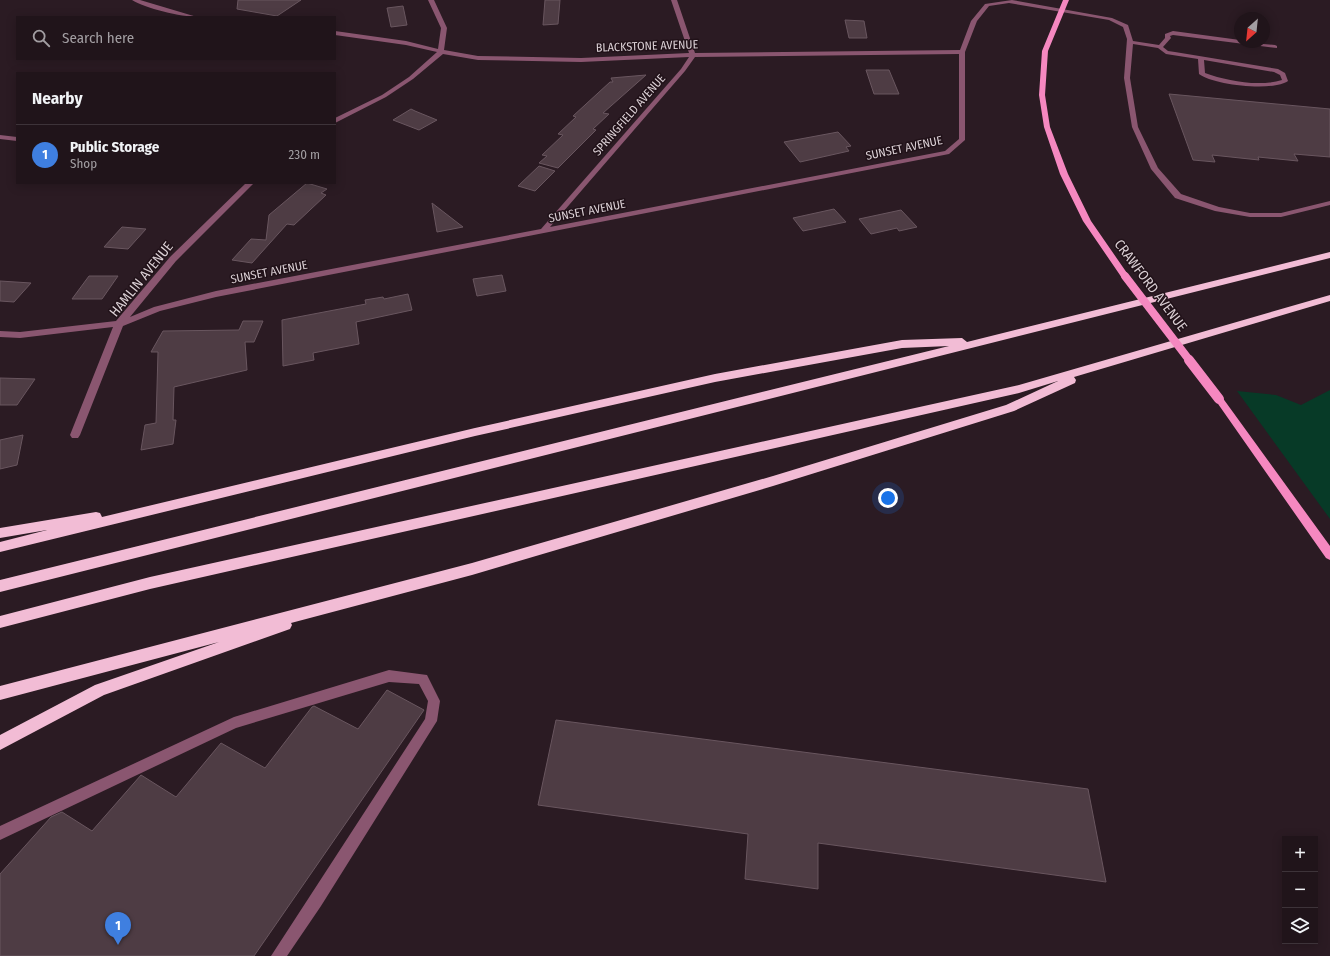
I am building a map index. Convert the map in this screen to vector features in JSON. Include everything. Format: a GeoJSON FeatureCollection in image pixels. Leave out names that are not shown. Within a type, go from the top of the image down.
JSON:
{"type":"FeatureCollection","features":[{"type":"Feature","properties":{"kind":"highway"},"geometry":{"type":"LineString","coordinates":[[0,586],[1330,255]]}},
{"type":"Feature","properties":{"kind":"highway"},"geometry":{"type":"LineString","coordinates":[[0,622],[158,582],[1019,389],[1330,298]]}},
{"type":"Feature","properties":{"kind":"highway"},"geometry":{"type":"LineString","coordinates":[[0,547],[475,432],[716,378],[902,344],[985,342]]}},
{"type":"Feature","properties":{"kind":"highway"},"geometry":{"type":"LineString","coordinates":[[0,693],[480,567],[774,481],[1010,408],[1108,363]]}},
{"type":"Feature","properties":{"kind":"highway"},"geometry":{"type":"LineString","coordinates":[[0,533],[200,499]]}},
{"type":"Feature","properties":{"kind":"highway"},"geometry":{"type":"LineString","coordinates":[[0,742],[100,690],[368,596]]}},
{"type":"Feature","properties":{"kind":"main road","name":"CRAWFORD AVENUE"},"geometry":{"type":"LineString","coordinates":[[1066,0],[1045,51],[1042,95],[1047,127],[1064,174],[1087,221],[1125,276],[1219,399],[1330,555]]}},
{"type":"Feature","properties":{"kind":"street"},"geometry":{"type":"LineString","coordinates":[[135,0],[190,16]]}},
{"type":"Feature","properties":{"kind":"street"},"geometry":{"type":"LineString","coordinates":[[336,120],[384,96],[411,78],[441,52],[444,28],[430,0]]}},
{"type":"Feature","properties":{"kind":"street"},"geometry":{"type":"LineString","coordinates":[[674,0],[693,55]]}},
{"type":"Feature","properties":{"kind":"street","name":"SUNSET AVENUE"},"geometry":{"type":"LineString","coordinates":[[0,334],[27,334],[120,324],[157,309],[216,294],[947,153],[962,140],[962,52],[974,21],[988,5],[1009,1],[1110,19],[1126,26],[1130,42]]}},
{"type":"Feature","properties":{"kind":"street"},"geometry":{"type":"LineString","coordinates":[[1160,47],[1168,38],[1167,35],[1173,32],[1275,48]]}},
{"type":"Feature","properties":{"kind":"street","name":"BLACKSTONE AVENUE"},"geometry":{"type":"LineString","coordinates":[[336,33],[406,43],[441,52],[478,58],[573,60],[693,55],[962,52]]}},
{"type":"Feature","properties":{"kind":"street"},"geometry":{"type":"LineString","coordinates":[[1201,59],[1202,74],[1211,78],[1250,84],[1280,84],[1285,81],[1283,74],[1276,70],[1201,59],[1166,52],[1160,47],[1130,42],[1127,78],[1135,127],[1154,169],[1178,196],[1218,209],[1250,216],[1280,215],[1330,203]]}},
{"type":"Feature","properties":{"kind":"street","name":"SPRINGFIELD AVENUE"},"geometry":{"type":"LineString","coordinates":[[542,232],[683,70],[693,55]]}},
{"type":"Feature","properties":{"kind":"street"},"geometry":{"type":"LineString","coordinates":[[0,137],[16,139]]}},
{"type":"Feature","properties":{"kind":"street","name":"HAMLIN AVENUE"},"geometry":{"type":"LineString","coordinates":[[76,435],[120,324],[173,259],[249,184]]}},
{"type":"Feature","properties":{"kind":"street"},"geometry":{"type":"LineString","coordinates":[[0,833],[234,723],[389,676],[423,680],[434,701],[431,721],[316,901],[278,956]]}},
{"type":"Feature","properties":{"kind":"green space"},"geometry":{"type":"Polygon","coordinates":[[[1330,390],[1330,519],[1237,391],[1276,395],[1301,405],[1330,390]]]}},
{"type":"Feature","properties":{"kind":"building"},"geometry":{"type":"Polygon","coordinates":[[[238,0],[301,0],[277,16],[237,9],[238,0]]]}},
{"type":"Feature","properties":{"kind":"building"},"geometry":{"type":"Polygon","coordinates":[[[545,0],[560,0],[558,24],[543,25],[545,0]]]}},
{"type":"Feature","properties":{"kind":"building"},"geometry":{"type":"Polygon","coordinates":[[[403,6],[407,25],[391,27],[387,8],[403,6]]]}},
{"type":"Feature","properties":{"kind":"building"},"geometry":{"type":"Polygon","coordinates":[[[845,20],[864,21],[867,38],[849,38],[845,20]]]}},
{"type":"Feature","properties":{"kind":"building"},"geometry":{"type":"Polygon","coordinates":[[[866,70],[889,70],[899,94],[874,94],[866,70]]]}},
{"type":"Feature","properties":{"kind":"building"},"geometry":{"type":"Polygon","coordinates":[[[646,75],[603,113],[609,114],[593,129],[596,130],[558,168],[539,163],[547,156],[542,155],[563,135],[558,134],[576,117],[573,116],[610,82],[613,82],[611,78],[646,75]]]}},
{"type":"Feature","properties":{"kind":"building"},"geometry":{"type":"Polygon","coordinates":[[[1169,94],[1330,109],[1330,157],[1294,154],[1298,161],[1258,157],[1259,160],[1212,155],[1215,162],[1193,160],[1169,94]]]}},
{"type":"Feature","properties":{"kind":"building"},"geometry":{"type":"Polygon","coordinates":[[[411,109],[437,120],[419,130],[393,120],[411,109]]]}},
{"type":"Feature","properties":{"kind":"building"},"geometry":{"type":"Polygon","coordinates":[[[838,132],[851,146],[846,147],[849,151],[800,162],[784,142],[838,132]]]}},
{"type":"Feature","properties":{"kind":"building"},"geometry":{"type":"Polygon","coordinates":[[[539,166],[555,171],[535,191],[518,186],[539,166]]]}},
{"type":"Feature","properties":{"kind":"building"},"geometry":{"type":"Polygon","coordinates":[[[306,184],[327,189],[321,193],[326,195],[294,225],[287,224],[252,263],[232,260],[251,239],[266,240],[269,215],[306,184]]]}},
{"type":"Feature","properties":{"kind":"building"},"geometry":{"type":"Polygon","coordinates":[[[432,203],[463,227],[437,232],[432,203]]]}},
{"type":"Feature","properties":{"kind":"building"},"geometry":{"type":"Polygon","coordinates":[[[834,209],[846,222],[803,231],[793,218],[834,209]]]}},
{"type":"Feature","properties":{"kind":"building"},"geometry":{"type":"Polygon","coordinates":[[[901,210],[917,227],[899,231],[897,228],[871,234],[859,219],[901,210]]]}},
{"type":"Feature","properties":{"kind":"building"},"geometry":{"type":"Polygon","coordinates":[[[122,227],[146,229],[128,249],[104,247],[122,227]]]}},
{"type":"Feature","properties":{"kind":"building"},"geometry":{"type":"Polygon","coordinates":[[[502,275],[506,291],[477,296],[473,279],[502,275]]]}},
{"type":"Feature","properties":{"kind":"building"},"geometry":{"type":"Polygon","coordinates":[[[89,276],[118,276],[102,299],[72,299],[89,276]]]}},
{"type":"Feature","properties":{"kind":"building"},"geometry":{"type":"Polygon","coordinates":[[[0,281],[31,283],[14,302],[0,301],[0,281]]]}},
{"type":"Feature","properties":{"kind":"building"},"geometry":{"type":"Polygon","coordinates":[[[408,294],[412,310],[356,322],[359,344],[313,353],[314,360],[283,366],[282,320],[366,304],[365,300],[383,297],[384,299],[408,294]]]}},
{"type":"Feature","properties":{"kind":"building"},"geometry":{"type":"Polygon","coordinates":[[[243,321],[263,321],[254,342],[245,342],[247,370],[174,387],[173,420],[176,420],[173,444],[141,450],[145,425],[156,423],[158,352],[151,352],[163,331],[239,330],[243,321]]]}},
{"type":"Feature","properties":{"kind":"building"},"geometry":{"type":"Polygon","coordinates":[[[0,378],[35,379],[17,405],[0,405],[0,378]]]}},
{"type":"Feature","properties":{"kind":"building"},"geometry":{"type":"Polygon","coordinates":[[[23,435],[17,465],[0,469],[0,440],[23,435]]]}},
{"type":"Feature","properties":{"kind":"building"},"geometry":{"type":"Polygon","coordinates":[[[387,690],[424,710],[254,956],[0,956],[0,874],[51,817],[62,812],[92,831],[141,775],[176,797],[221,743],[265,768],[312,707],[314,706],[358,729],[387,690]]]}},
{"type":"Feature","properties":{"kind":"building"},"geometry":{"type":"Polygon","coordinates":[[[556,720],[1088,789],[1106,882],[818,843],[818,889],[745,879],[748,834],[538,805],[556,720]]]}},
{"type":"Feature","properties":{"kind":"place","name":"Public Storage"},"geometry":{"type":"Point","coordinates":[118,945]}}]}
